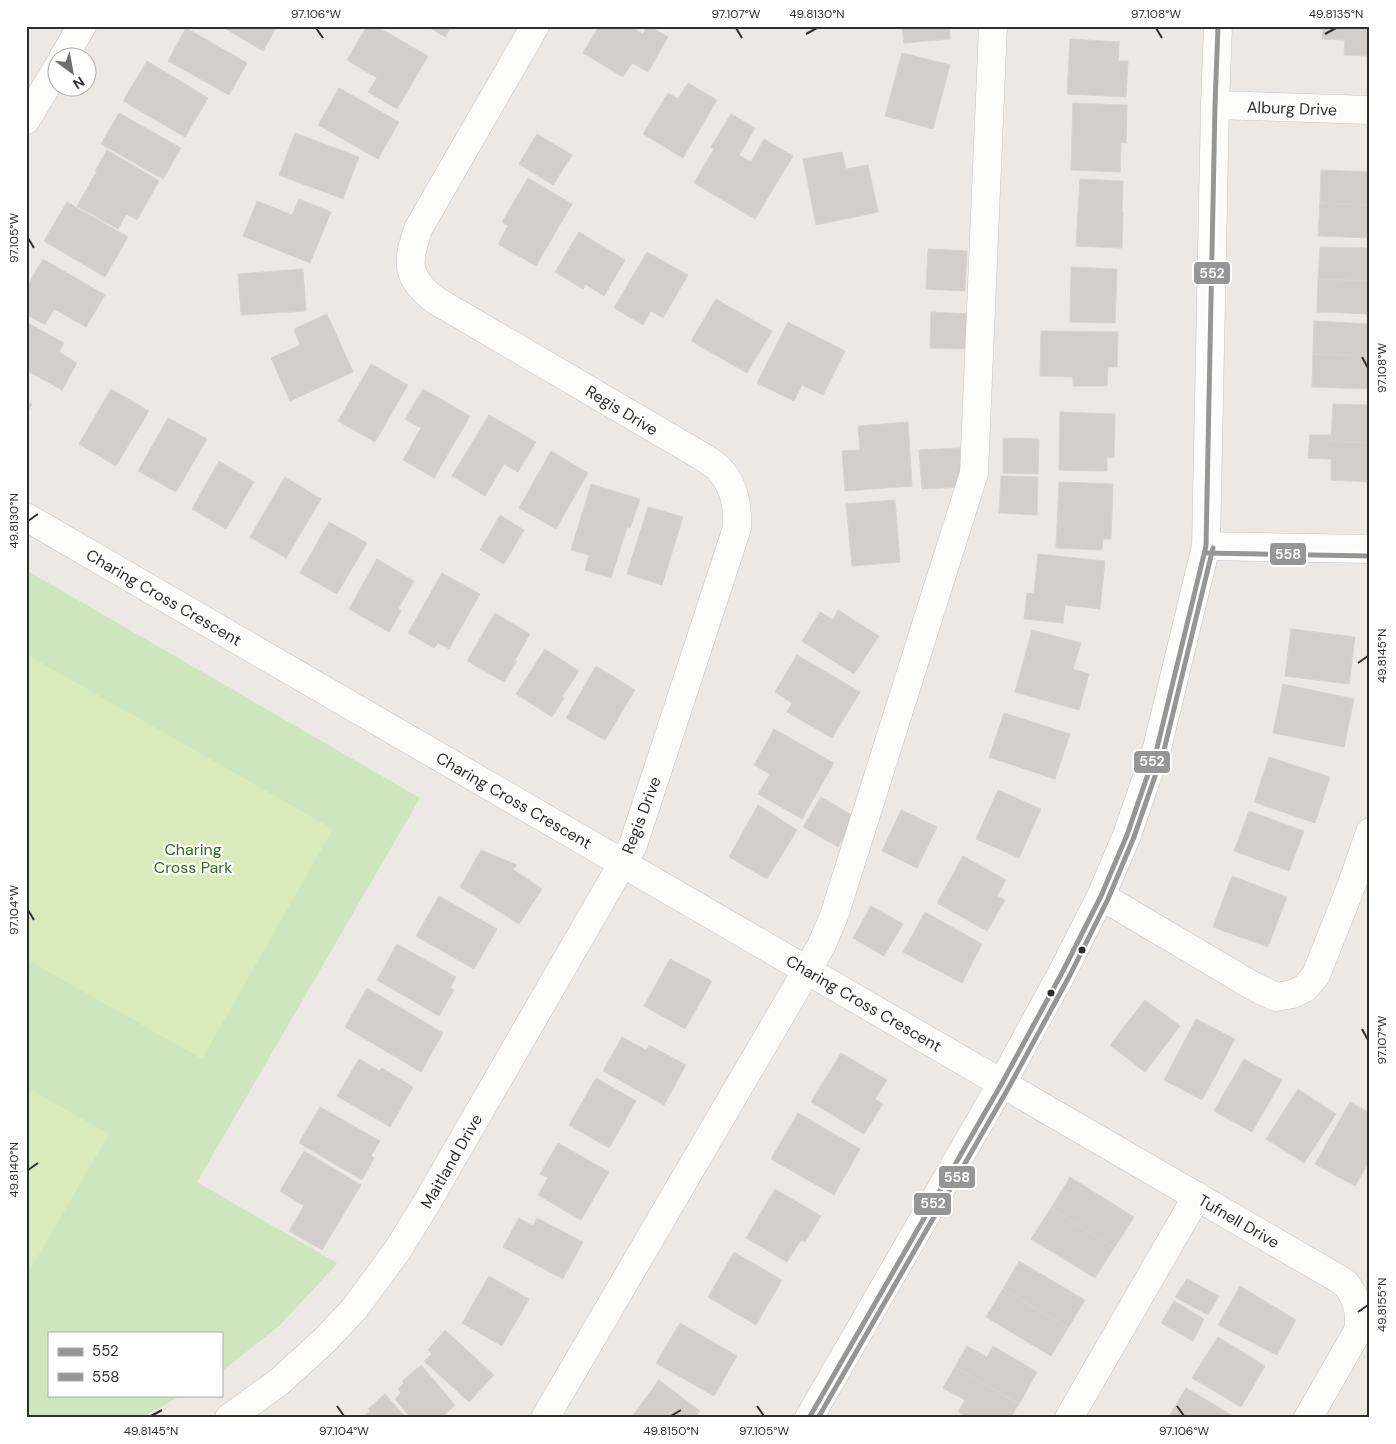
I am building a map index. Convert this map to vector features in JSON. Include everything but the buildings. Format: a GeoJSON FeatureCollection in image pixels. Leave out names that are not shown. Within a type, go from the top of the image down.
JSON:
{"type":"FeatureCollection","features":[{"type":"Feature","properties":{"kind":"street"},"geometry":{"type":"LineString","coordinates":[[69,48],[82,26]]}},
{"type":"Feature","properties":{"kind":"street","name":"Regis Drive"},"geometry":{"type":"LineString","coordinates":[[534,26],[418,229],[410,261],[413,276],[421,289],[435,300],[719,468],[734,495],[738,513],[737,528],[646,807],[632,845],[622,863]]}},
{"type":"Feature","properties":{"kind":"street"},"geometry":{"type":"LineString","coordinates":[[545,1418],[821,946],[834,916],[974,473],[993,26]]}},
{"type":"Feature","properties":{"kind":"street"},"geometry":{"type":"LineString","coordinates":[[809,1418],[1002,1083],[1102,896],[1127,835],[1157,748],[1206,546],[1218,26]]}},
{"type":"Feature","properties":{"kind":"street"},"geometry":{"type":"LineString","coordinates":[[26,120],[48,84]]}},
{"type":"Feature","properties":{"kind":"street","name":"Alburg Drive"},"geometry":{"type":"LineString","coordinates":[[1215,105],[1370,110]]}},
{"type":"Feature","properties":{"kind":"street","name":"Charing Cross Crescent"},"geometry":{"type":"LineString","coordinates":[[26,517],[1002,1083]]}},
{"type":"Feature","properties":{"kind":"street"},"geometry":{"type":"LineString","coordinates":[[1206,546],[1370,549]]}},
{"type":"Feature","properties":{"kind":"street"},"geometry":{"type":"LineString","coordinates":[[1102,896],[1253,986],[1276,997],[1293,994],[1305,988],[1316,975],[1352,884],[1370,832]]}},
{"type":"Feature","properties":{"kind":"street","name":"Maitland Drive"},"geometry":{"type":"LineString","coordinates":[[229,1418],[279,1382],[325,1340],[355,1308],[397,1251],[426,1204],[622,863]]}},
{"type":"Feature","properties":{"kind":"street","name":"Tufnell Drive"},"geometry":{"type":"LineString","coordinates":[[1002,1083],[1344,1282],[1352,1291],[1357,1305],[1360,1317],[1358,1331],[1308,1418]]}},
{"type":"Feature","properties":{"kind":"street"},"geometry":{"type":"LineString","coordinates":[[1069,1418],[1197,1196]]}},
{"type":"Feature","properties":{"kind":"green space","name":"Charing Cross Park"},"geometry":{"type":"Polygon","coordinates":[[[26,570],[420,798],[197,1182],[337,1263],[336,1265],[279,1326],[222,1371],[222,1332],[48,1332],[48,1396],[180,1396],[141,1418],[26,1418],[26,570]]]}},
{"type":"Feature","properties":{"kind":"green space"},"geometry":{"type":"Polygon","coordinates":[[[26,654],[333,829],[202,1059],[26,959],[26,654]]]}},
{"type":"Feature","properties":{"kind":"green space"},"geometry":{"type":"Polygon","coordinates":[[[26,1087],[109,1134],[26,1277],[26,1087]]]}},
{"type":"Feature","properties":{"kind":"transit line","name":"552"},"geometry":{"type":"LineString","coordinates":[[809,1418],[1002,1083],[1063,971],[1101,896],[1127,835],[1157,748],[1206,546],[1218,26]]}},
{"type":"Feature","properties":{"kind":"transit line","name":"558"},"geometry":{"type":"LineString","coordinates":[[818,1418],[1009,1087],[1070,975],[1108,899],[1134,837],[1164,750],[1213,548]]}},
{"type":"Feature","properties":{"kind":"transit line","name":"558"},"geometry":{"type":"LineString","coordinates":[[1206,553],[1370,556]]}}]}
